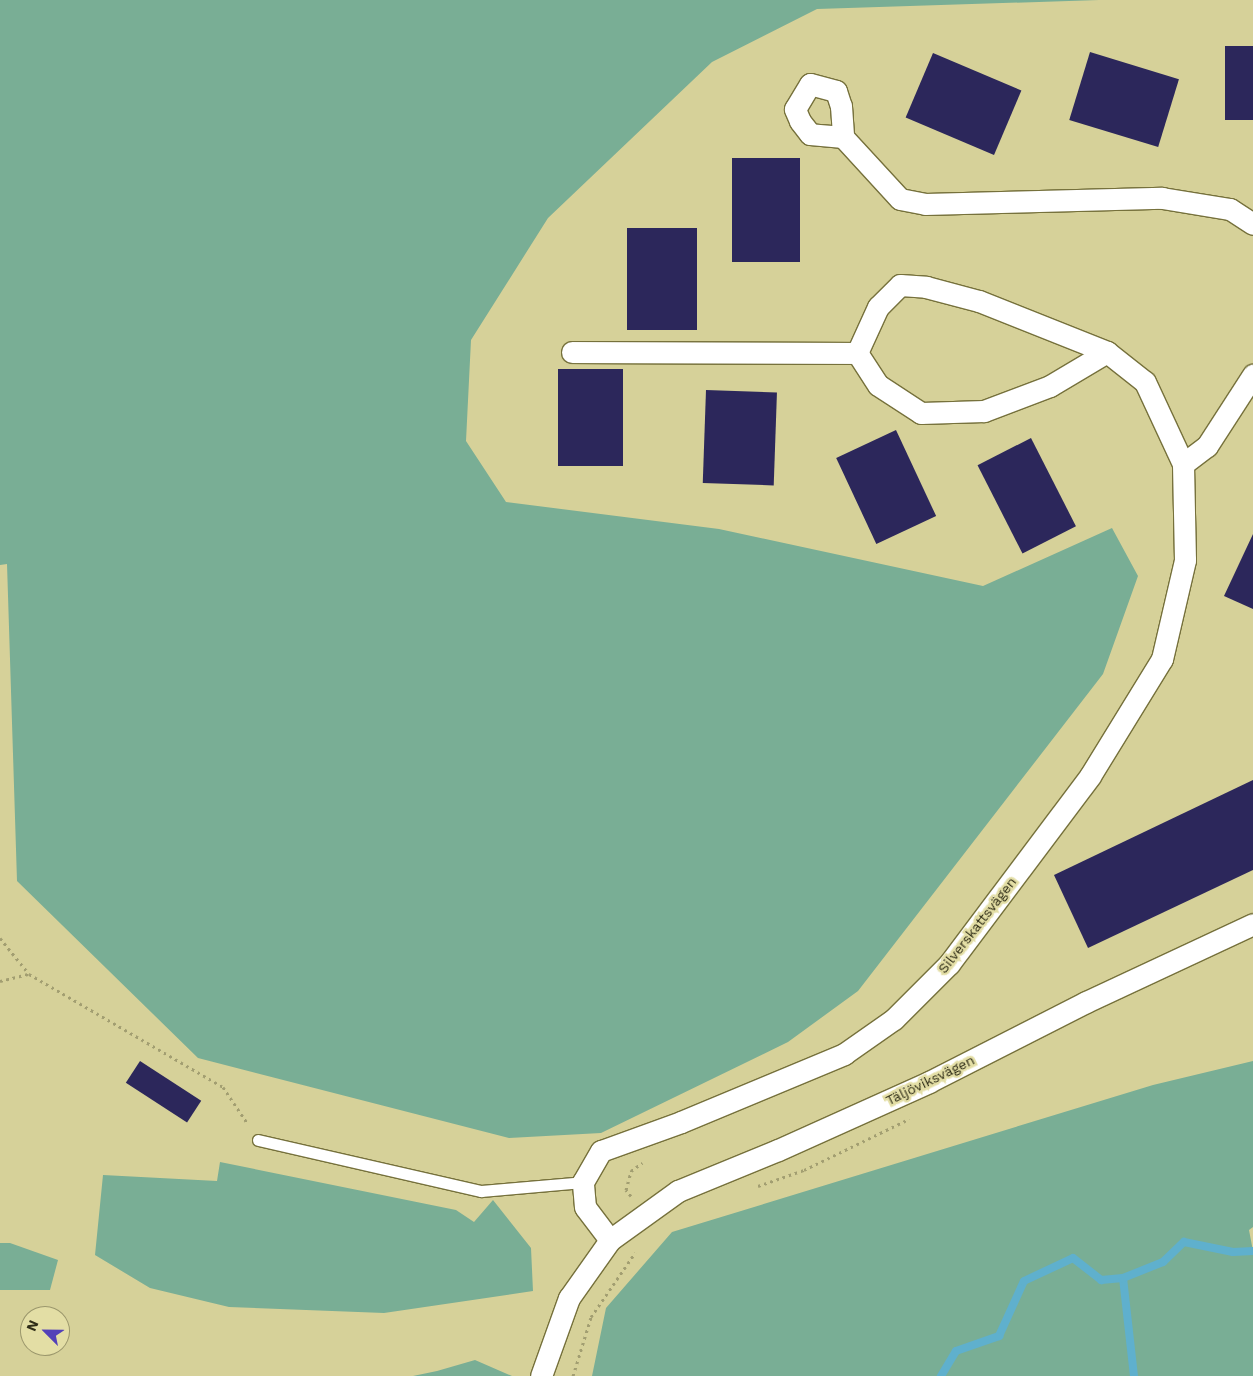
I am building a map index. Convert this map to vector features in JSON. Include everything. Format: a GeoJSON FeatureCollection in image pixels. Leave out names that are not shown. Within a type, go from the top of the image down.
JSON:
{"type":"FeatureCollection","features":[{"type":"Feature","properties":{"kind":"street"},"geometry":{"type":"LineString","coordinates":[[843,137],[900,199],[925,204],[1162,198],[1230,209],[1253,224]]}},
{"type":"Feature","properties":{"kind":"street"},"geometry":{"type":"LineString","coordinates":[[857,353],[878,307],[900,286],[926,287],[979,301],[1107,352],[1145,382],[1183,464],[1207,446],[1253,375]]}},
{"type":"Feature","properties":{"kind":"street"},"geometry":{"type":"LineString","coordinates":[[572,352],[857,353]]}},
{"type":"Feature","properties":{"kind":"street"},"geometry":{"type":"LineString","coordinates":[[857,353],[878,385],[921,413],[984,411],[1050,386],[1107,352]]}},
{"type":"Feature","properties":{"kind":"street","name":"Silverskattsvägen"},"geometry":{"type":"LineString","coordinates":[[583,1182],[601,1151],[681,1122],[844,1054],[894,1019],[949,964],[1090,776],[1162,659],[1185,560],[1183,464]]}},
{"type":"Feature","properties":{"kind":"street","name":"Täljöviksvägen"},"geometry":{"type":"LineString","coordinates":[[610,1240],[678,1191],[920,1086],[1086,1002],[1253,924]]}},
{"type":"Feature","properties":{"kind":"street"},"geometry":{"type":"LineString","coordinates":[[544,1373],[569,1298],[610,1240],[585,1207],[583,1182]]}},
{"type":"Feature","properties":{"kind":"lane"},"geometry":{"type":"LineString","coordinates":[[258,1140],[481,1191],[583,1182]]}},
{"type":"Feature","properties":{"kind":"path"},"geometry":{"type":"LineString","coordinates":[[0,938],[29,974],[223,1087],[258,1140]]}},
{"type":"Feature","properties":{"kind":"path"},"geometry":{"type":"LineString","coordinates":[[0,981],[29,974]]}},
{"type":"Feature","properties":{"kind":"path"},"geometry":{"type":"LineString","coordinates":[[751,1188],[804,1170],[918,1115]]}},
{"type":"Feature","properties":{"kind":"path"},"geometry":{"type":"LineString","coordinates":[[645,1161],[631,1171],[626,1190],[646,1214]]}},
{"type":"Feature","properties":{"kind":"path"},"geometry":{"type":"LineString","coordinates":[[573,1376],[591,1317],[623,1267],[640,1247]]}},
{"type":"Feature","properties":{"kind":"green space"},"geometry":{"type":"Polygon","coordinates":[[[0,0],[1099,0],[817,9],[712,62],[548,218],[471,340],[466,441],[506,502],[719,529],[983,586],[1112,528],[1138,576],[1103,674],[858,991],[788,1042],[601,1133],[509,1138],[198,1058],[17,881],[7,564],[0,565],[0,0]]]}},
{"type":"Feature","properties":{"kind":"green space"},"geometry":{"type":"Polygon","coordinates":[[[1253,1061],[1253,1227],[1249,1230],[1253,1251],[1253,1376],[592,1376],[606,1308],[672,1232],[1153,1085],[1253,1061]]]}},
{"type":"Feature","properties":{"kind":"green space"},"geometry":{"type":"Polygon","coordinates":[[[220,1162],[456,1210],[474,1222],[493,1200],[531,1248],[533,1291],[384,1313],[229,1307],[150,1288],[95,1255],[103,1175],[217,1181],[220,1162]]]}},
{"type":"Feature","properties":{"kind":"green space"},"geometry":{"type":"Polygon","coordinates":[[[0,1243],[10,1243],[58,1260],[50,1290],[0,1290],[0,1243]]]}},
{"type":"Feature","properties":{"kind":"green space"},"geometry":{"type":"Polygon","coordinates":[[[475,1360],[512,1376],[413,1376],[437,1371],[475,1360]]]}},
{"type":"Feature","properties":{"kind":"building"},"geometry":{"type":"Polygon","coordinates":[[[1225,46],[1253,46],[1253,120],[1225,120],[1225,46]]]}},
{"type":"Feature","properties":{"kind":"building"},"geometry":{"type":"Polygon","coordinates":[[[1090,52],[1179,79],[1158,147],[1069,120],[1090,52]]]}},
{"type":"Feature","properties":{"kind":"building"},"geometry":{"type":"Polygon","coordinates":[[[933,53],[1021,91],[994,155],[906,117],[933,53]]]}},
{"type":"Feature","properties":{"kind":"building"},"geometry":{"type":"Polygon","coordinates":[[[732,158],[800,158],[800,262],[732,262],[732,158]]]}},
{"type":"Feature","properties":{"kind":"building"},"geometry":{"type":"Polygon","coordinates":[[[627,228],[697,228],[697,330],[627,330],[627,228]]]}},
{"type":"Feature","properties":{"kind":"building"},"geometry":{"type":"Polygon","coordinates":[[[558,369],[623,369],[623,466],[558,466],[558,369]]]}},
{"type":"Feature","properties":{"kind":"building"},"geometry":{"type":"Polygon","coordinates":[[[706,390],[777,392],[774,485],[703,483],[706,390]]]}},
{"type":"Feature","properties":{"kind":"building"},"geometry":{"type":"Polygon","coordinates":[[[896,430],[936,516],[876,544],[836,458],[896,430]]]}},
{"type":"Feature","properties":{"kind":"building"},"geometry":{"type":"Polygon","coordinates":[[[1031,438],[1076,526],[1022,553],[978,465],[1031,438]]]}},
{"type":"Feature","properties":{"kind":"building"},"geometry":{"type":"Polygon","coordinates":[[[1253,534],[1253,609],[1224,596],[1253,534]]]}},
{"type":"Feature","properties":{"kind":"building"},"geometry":{"type":"Polygon","coordinates":[[[1253,780],[1253,870],[1088,948],[1054,875],[1253,780]]]}},
{"type":"Feature","properties":{"kind":"building"},"geometry":{"type":"Polygon","coordinates":[[[140,1061],[201,1101],[187,1123],[126,1083],[140,1061]]]}},
{"type":"Feature","properties":{"kind":"waterway"},"geometry":{"type":"LineString","coordinates":[[941,1376],[956,1351],[999,1336],[1024,1281],[1073,1258],[1101,1280],[1123,1278],[1163,1262],[1184,1242],[1233,1252],[1253,1251]]}},
{"type":"Feature","properties":{"kind":"waterway"},"geometry":{"type":"LineString","coordinates":[[1123,1278],[1134,1376]]}}]}
